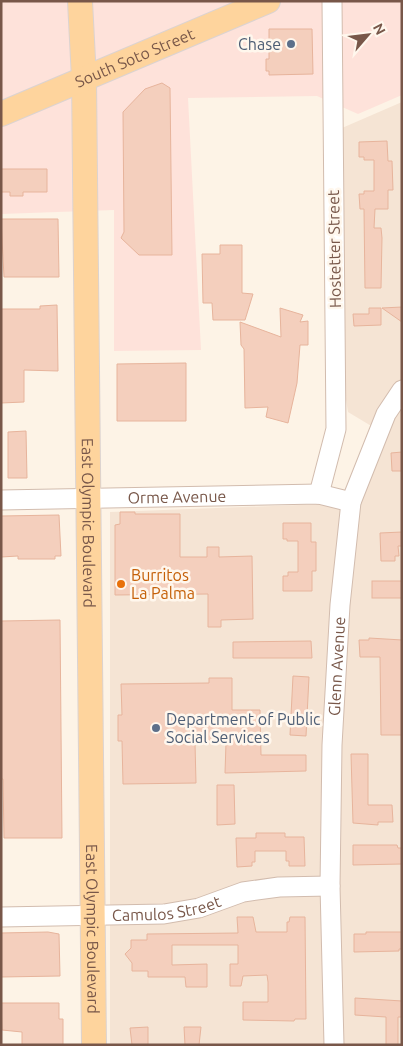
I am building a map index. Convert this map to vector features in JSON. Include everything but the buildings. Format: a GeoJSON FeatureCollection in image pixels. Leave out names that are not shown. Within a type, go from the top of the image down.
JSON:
{"type":"FeatureCollection","features":[{"type":"Feature","properties":{"kind":"main road","name":"East Olympic Boulevard"},"geometry":{"type":"LineString","coordinates":[[80,1],[84,79],[94,1045]]}},
{"type":"Feature","properties":{"kind":"main road","name":"South Soto Street"},"geometry":{"type":"LineString","coordinates":[[1,114],[268,1]]}},
{"type":"Feature","properties":{"kind":"street","name":"Hostetter Street"},"geometry":{"type":"LineString","coordinates":[[319,494],[336,429],[332,1]]}},
{"type":"Feature","properties":{"kind":"street","name":"Glenn Avenue"},"geometry":{"type":"LineString","coordinates":[[334,1045],[330,886],[332,744],[340,605],[352,502],[386,414],[402,390]]}},
{"type":"Feature","properties":{"kind":"street","name":"Orme Avenue"},"geometry":{"type":"LineString","coordinates":[[1,500],[319,494],[352,502]]}},
{"type":"Feature","properties":{"kind":"street","name":"Camulos Street"},"geometry":{"type":"LineString","coordinates":[[1,917],[94,916],[183,912],[243,892],[279,887],[330,886]]}},
{"type":"Feature","properties":{"kind":"shaded area"},"geometry":{"type":"Polygon","coordinates":[[[1,1],[402,1],[402,95],[358,114],[317,96],[188,98],[201,350],[114,351],[114,210],[1,214],[1,1]]]}},
{"type":"Feature","properties":{"kind":"shaded area"},"geometry":{"type":"Polygon","coordinates":[[[402,102],[402,1045],[110,1045],[110,512],[325,504],[346,507],[373,427],[348,412],[341,369],[342,128],[402,102]]]}},
{"type":"Feature","properties":{"kind":"place","name":"Chase"},"geometry":{"type":"Point","coordinates":[291,44]}},
{"type":"Feature","properties":{"kind":"place","name":"Burritos La Palma"},"geometry":{"type":"Point","coordinates":[121,584]}},
{"type":"Feature","properties":{"kind":"place","name":"Department of Public Social Services"},"geometry":{"type":"Point","coordinates":[156,728]}}]}
